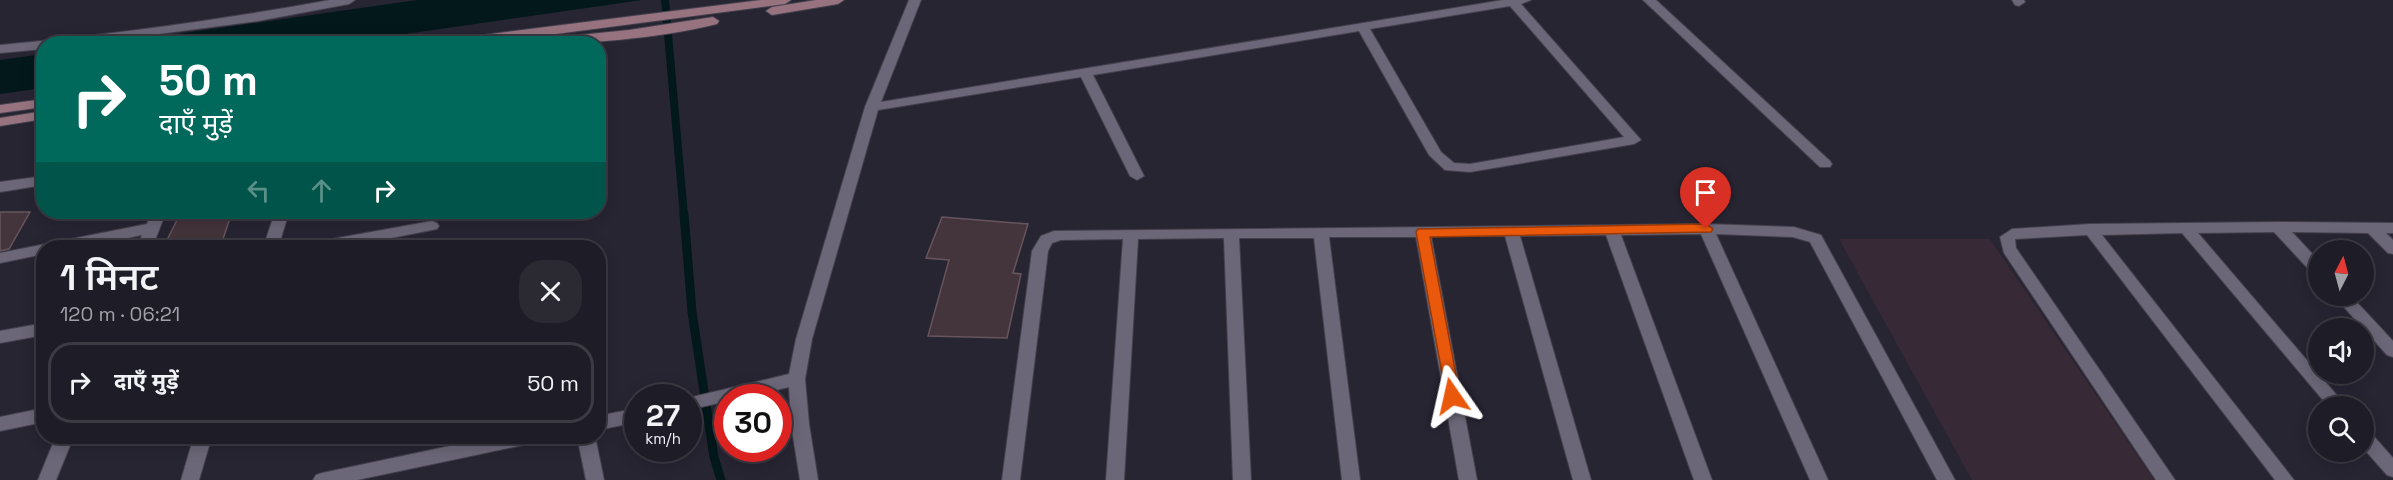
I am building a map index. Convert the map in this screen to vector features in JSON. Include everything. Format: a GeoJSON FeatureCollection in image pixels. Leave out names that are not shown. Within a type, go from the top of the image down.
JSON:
{"type":"FeatureCollection","features":[{"type":"Feature","properties":{"kind":"main road"},"geometry":{"type":"LineString","coordinates":[[720,15],[785,0]]}},
{"type":"Feature","properties":{"kind":"main road"},"geometry":{"type":"LineString","coordinates":[[580,36],[838,0]]}},
{"type":"Feature","properties":{"kind":"main road"},"geometry":{"type":"LineString","coordinates":[[504,36],[545,30],[631,28]]}},
{"type":"Feature","properties":{"kind":"main road"},"geometry":{"type":"LineString","coordinates":[[0,110],[36,104]]}},
{"type":"Feature","properties":{"kind":"main road"},"geometry":{"type":"LineString","coordinates":[[0,122],[36,116]]}},
{"type":"Feature","properties":{"kind":"street"},"geometry":{"type":"LineString","coordinates":[[112,36],[258,17],[350,0]]}},
{"type":"Feature","properties":{"kind":"street"},"geometry":{"type":"LineString","coordinates":[[809,480],[800,424],[797,379],[804,339],[872,107],[915,0]]}},
{"type":"Feature","properties":{"kind":"street"},"geometry":{"type":"LineString","coordinates":[[1649,0],[1825,164]]}},
{"type":"Feature","properties":{"kind":"street"},"geometry":{"type":"LineString","coordinates":[[872,107],[1086,74],[1519,1],[1634,140],[1470,168],[1450,167],[1436,155],[1363,28]]}},
{"type":"Feature","properties":{"kind":"street"},"geometry":{"type":"LineString","coordinates":[[0,49],[36,46]]}},
{"type":"Feature","properties":{"kind":"street"},"geometry":{"type":"LineString","coordinates":[[1086,74],[1137,176]]}},
{"type":"Feature","properties":{"kind":"street"},"geometry":{"type":"LineString","coordinates":[[0,187],[36,181]]}},
{"type":"Feature","properties":{"kind":"street"},"geometry":{"type":"LineString","coordinates":[[147,240],[156,219]]}},
{"type":"Feature","properties":{"kind":"street"},"geometry":{"type":"LineString","coordinates":[[273,240],[280,219]]}},
{"type":"Feature","properties":{"kind":"street"},"geometry":{"type":"LineString","coordinates":[[354,240],[432,226]]}},
{"type":"Feature","properties":{"kind":"street"},"geometry":{"type":"LineString","coordinates":[[2278,227],[2308,259]]}},
{"type":"Feature","properties":{"kind":"street"},"geometry":{"type":"LineString","coordinates":[[93,240],[152,228]]}},
{"type":"Feature","properties":{"kind":"street"},"geometry":{"type":"LineString","coordinates":[[2186,228],[2329,396]]}},
{"type":"Feature","properties":{"kind":"street"},"geometry":{"type":"LineString","coordinates":[[2372,228],[2393,249]]}},
{"type":"Feature","properties":{"kind":"street"},"geometry":{"type":"LineString","coordinates":[[2166,480],[2006,242],[2007,237],[2012,234],[2090,229],[2393,228]]}},
{"type":"Feature","properties":{"kind":"street"},"geometry":{"type":"LineString","coordinates":[[1611,229],[1703,480]]}},
{"type":"Feature","properties":{"kind":"street"},"geometry":{"type":"LineString","coordinates":[[1706,229],[1819,480]]}},
{"type":"Feature","properties":{"kind":"street"},"geometry":{"type":"LineString","coordinates":[[1011,480],[1040,251],[1050,237],[1131,234],[1706,229],[1794,232],[1816,239],[1946,480]]}},
{"type":"Feature","properties":{"kind":"street"},"geometry":{"type":"LineString","coordinates":[[2090,229],[2285,480]]}},
{"type":"Feature","properties":{"kind":"street"},"geometry":{"type":"LineString","coordinates":[[1511,230],[1582,480]]}},
{"type":"Feature","properties":{"kind":"street"},"geometry":{"type":"LineString","coordinates":[[1423,232],[1468,480]]}},
{"type":"Feature","properties":{"kind":"street"},"geometry":{"type":"LineString","coordinates":[[1231,233],[1242,480]]}},
{"type":"Feature","properties":{"kind":"street"},"geometry":{"type":"LineString","coordinates":[[1115,480],[1131,234]]}},
{"type":"Feature","properties":{"kind":"street"},"geometry":{"type":"LineString","coordinates":[[1321,234],[1351,480]]}},
{"type":"Feature","properties":{"kind":"street"},"geometry":{"type":"LineString","coordinates":[[0,258],[36,251]]}},
{"type":"Feature","properties":{"kind":"street"},"geometry":{"type":"LineString","coordinates":[[2351,306],[2393,351]]}},
{"type":"Feature","properties":{"kind":"street"},"geometry":{"type":"LineString","coordinates":[[0,337],[36,330]]}},
{"type":"Feature","properties":{"kind":"street"},"geometry":{"type":"LineString","coordinates":[[702,401],[797,379]]}},
{"type":"Feature","properties":{"kind":"street"},"geometry":{"type":"LineString","coordinates":[[0,424],[36,417]]}},
{"type":"Feature","properties":{"kind":"street"},"geometry":{"type":"LineString","coordinates":[[606,421],[624,418]]}},
{"type":"Feature","properties":{"kind":"street"},"geometry":{"type":"LineString","coordinates":[[47,480],[62,444]]}},
{"type":"Feature","properties":{"kind":"street"},"geometry":{"type":"LineString","coordinates":[[190,480],[201,444]]}},
{"type":"Feature","properties":{"kind":"street"},"geometry":{"type":"LineString","coordinates":[[321,480],[494,444]]}},
{"type":"Feature","properties":{"kind":"street"},"geometry":{"type":"LineString","coordinates":[[588,444],[595,480]]}},
{"type":"Feature","properties":{"kind":"street"},"geometry":{"type":"LineString","coordinates":[[2374,448],[2393,470]]}},
{"type":"Feature","properties":{"kind":"shaded area"},"geometry":{"type":"Polygon","coordinates":[[[417,0],[642,0],[392,36],[163,36],[417,0]]]}},
{"type":"Feature","properties":{"kind":"shaded area"},"geometry":{"type":"Polygon","coordinates":[[[36,55],[36,89],[0,94],[0,60],[36,55]]]}},
{"type":"Feature","properties":{"kind":"shaded area"},"geometry":{"type":"Polygon","coordinates":[[[1839,239],[1990,239],[2154,480],[1972,480],[1839,239]]]}},
{"type":"Feature","properties":{"kind":"building"},"geometry":{"type":"Polygon","coordinates":[[[0,212],[30,212],[9,249],[0,251],[0,212]]]}},
{"type":"Feature","properties":{"kind":"building"},"geometry":{"type":"Polygon","coordinates":[[[942,217],[1028,224],[1013,273],[1021,274],[1007,338],[928,336],[949,260],[926,258],[942,217]]]}},
{"type":"Feature","properties":{"kind":"building"},"geometry":{"type":"Polygon","coordinates":[[[178,219],[230,219],[223,240],[167,240],[178,219]]]}},
{"type":"Feature","properties":{"kind":"waterway"},"geometry":{"type":"LineString","coordinates":[[665,0],[684,216]]}},
{"type":"Feature","properties":{"kind":"waterway"},"geometry":{"type":"LineString","coordinates":[[684,214],[692,312],[714,457],[721,480]]}},
{"type":"Feature","properties":{"kind":"route"},"geometry":{"type":"LineString","coordinates":[[1452,396],[1423,232],[1706,229]]}}]}
